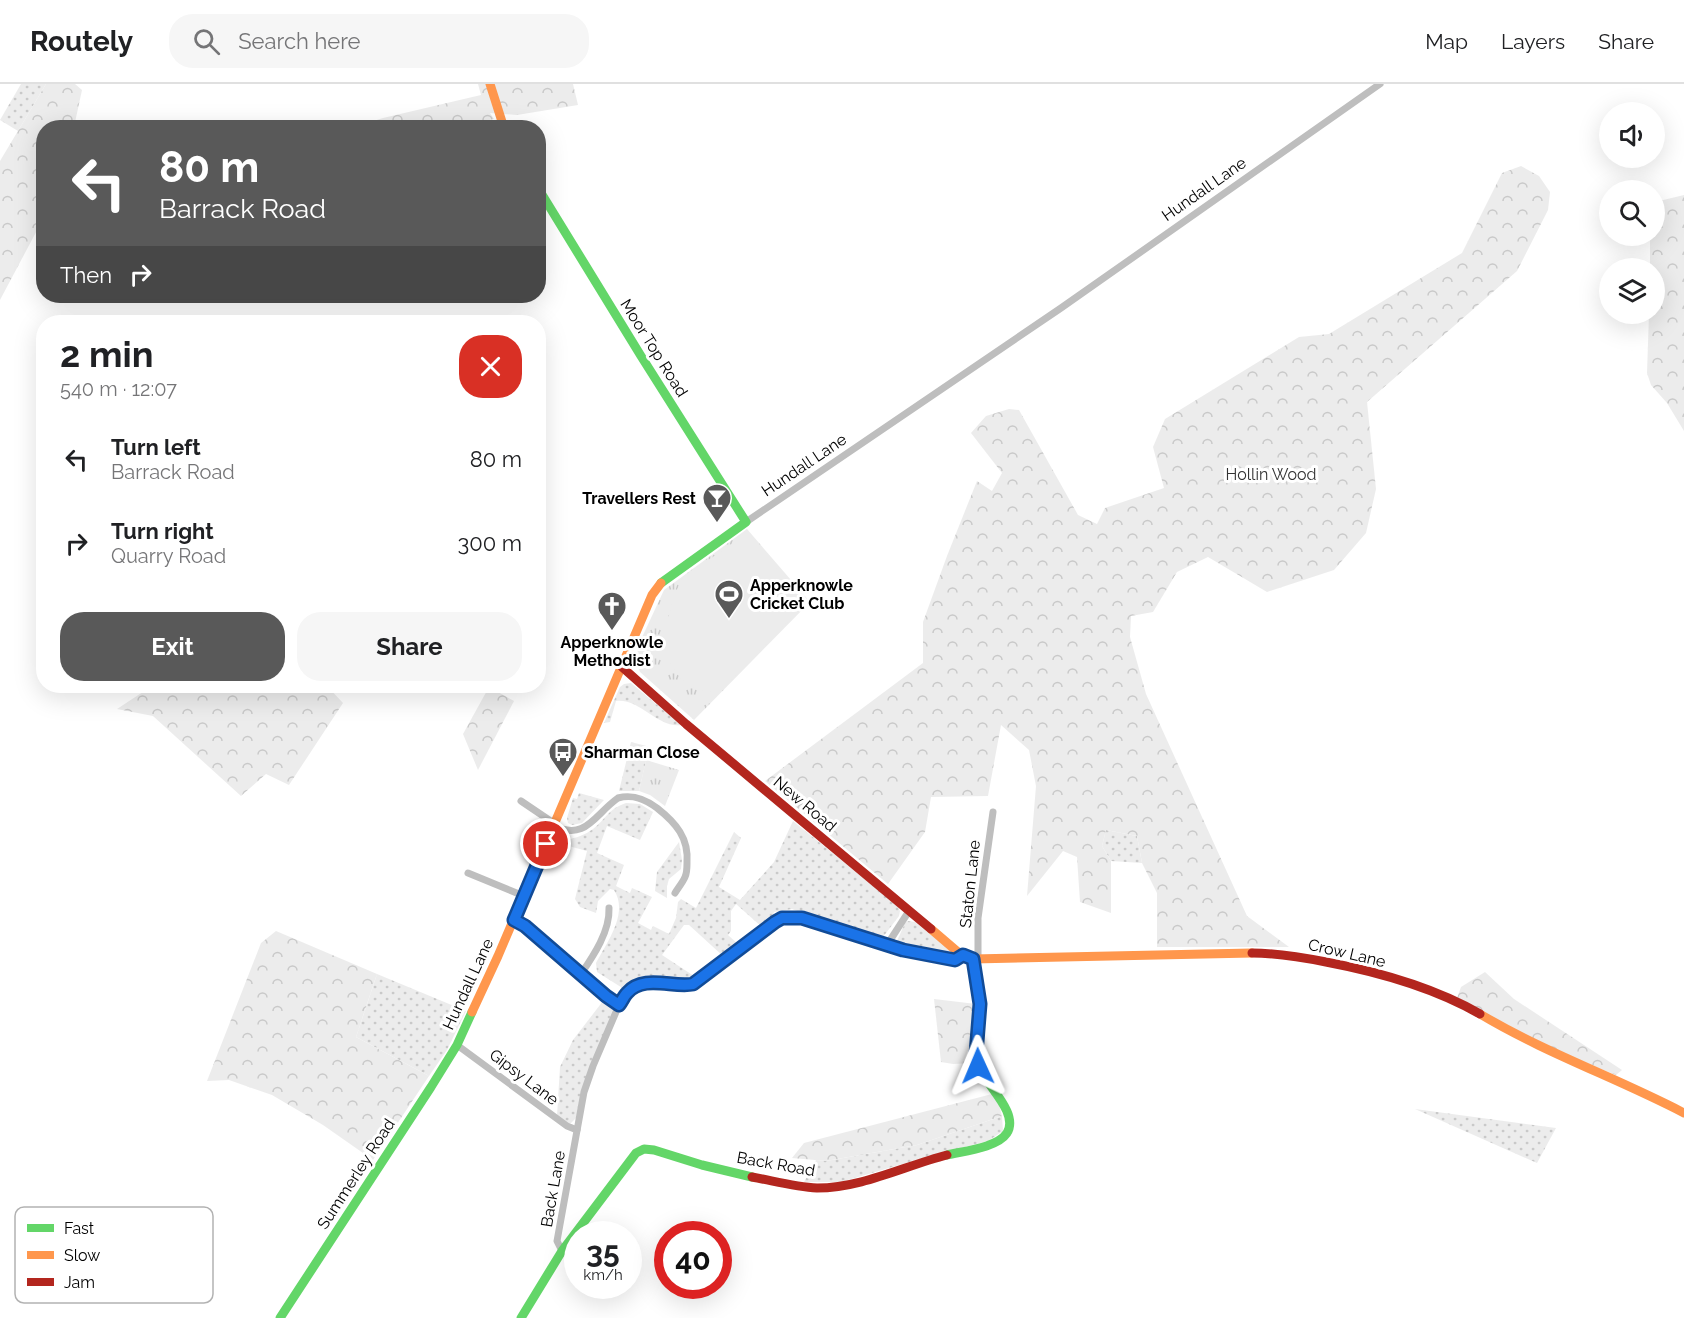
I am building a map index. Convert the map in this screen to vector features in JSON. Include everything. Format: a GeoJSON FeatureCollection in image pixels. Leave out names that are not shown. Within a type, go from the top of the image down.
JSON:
{"type":"FeatureCollection","features":[{"type":"Feature","properties":{"kind":"street"},"geometry":{"type":"LineString","coordinates":[[490,84],[501,120]]}},
{"type":"Feature","properties":{"kind":"street","name":"Hundall Lane"},"geometry":{"type":"LineString","coordinates":[[456,1045],[514,920],[652,595],[660,584],[746,522],[1052,315],[1380,84]]}},
{"type":"Feature","properties":{"kind":"street","name":"Moor Top Road"},"geometry":{"type":"LineString","coordinates":[[546,201],[746,522]]}},
{"type":"Feature","properties":{"kind":"street","name":"New Road"},"geometry":{"type":"LineString","coordinates":[[621,667],[963,955],[975,959]]}},
{"type":"Feature","properties":{"kind":"street"},"geometry":{"type":"LineString","coordinates":[[521,801],[566,831],[579,830],[588,825],[618,798],[624,796],[643,799],[670,819],[682,832],[686,843],[685,877],[677,889],[672,882]]}},
{"type":"Feature","properties":{"kind":"street","name":"Staton Lane"},"geometry":{"type":"LineString","coordinates":[[975,959],[978,918],[993,812]]}},
{"type":"Feature","properties":{"kind":"street"},"geometry":{"type":"LineString","coordinates":[[468,873],[524,896]]}},
{"type":"Feature","properties":{"kind":"street"},"geometry":{"type":"LineString","coordinates":[[581,974],[591,960],[606,928],[609,908]]}},
{"type":"Feature","properties":{"kind":"street"},"geometry":{"type":"LineString","coordinates":[[887,945],[909,910]]}},
{"type":"Feature","properties":{"kind":"street"},"geometry":{"type":"LineString","coordinates":[[514,920],[525,926],[619,1005],[627,993],[641,984],[693,984],[782,918],[802,918],[887,945],[939,958],[955,960],[963,955]]}},
{"type":"Feature","properties":{"kind":"street","name":"Crow Lane"},"geometry":{"type":"LineString","coordinates":[[975,959],[1257,953],[1285,954],[1359,968],[1450,997],[1508,1031],[1684,1113]]}},
{"type":"Feature","properties":{"kind":"street","name":"Back Road"},"geometry":{"type":"LineString","coordinates":[[562,1251],[636,1153],[643,1149],[651,1149],[695,1163],[774,1182],[830,1187],[852,1184],[944,1155],[984,1147],[1007,1135],[1009,1128],[1007,1112],[1000,1096],[978,1066],[976,1054],[980,1004],[975,959]]}},
{"type":"Feature","properties":{"kind":"street","name":"Back Lane"},"geometry":{"type":"LineString","coordinates":[[562,1251],[557,1241],[584,1092],[619,1005]]}},
{"type":"Feature","properties":{"kind":"street","name":"Gipsy Lane"},"geometry":{"type":"LineString","coordinates":[[456,1045],[567,1126],[577,1130]]}},
{"type":"Feature","properties":{"kind":"street","name":"Summerley Road"},"geometry":{"type":"LineString","coordinates":[[280,1318],[456,1045]]}},
{"type":"Feature","properties":{"kind":"street"},"geometry":{"type":"LineString","coordinates":[[521,1318],[562,1251]]}},
{"type":"Feature","properties":{"kind":"green space"},"geometry":{"type":"Polygon","coordinates":[[[21,84],[46,84],[18,131],[0,120],[21,84]]]}},
{"type":"Feature","properties":{"kind":"green space"},"geometry":{"type":"Polygon","coordinates":[[[46,84],[75,84],[82,90],[76,120],[36,120],[36,232],[0,300],[0,161],[46,84]]]}},
{"type":"Feature","properties":{"kind":"green space"},"geometry":{"type":"Polygon","coordinates":[[[478,84],[573,84],[578,105],[517,115],[490,113],[494,119],[490,120],[377,120],[383,118],[481,95],[478,84]]]}},
{"type":"Feature","properties":{"kind":"green space","name":"Hollin Wood"},"geometry":{"type":"Polygon","coordinates":[[[1521,166],[1539,176],[1550,192],[1548,210],[1517,271],[1367,402],[1376,489],[1366,533],[1334,570],[1267,592],[1208,557],[1177,572],[1153,612],[1131,616],[1130,637],[1146,694],[1247,916],[1289,947],[1157,947],[1157,893],[1142,863],[1137,836],[1106,830],[1102,846],[1111,861],[1111,913],[1080,902],[1077,857],[1063,851],[1027,896],[1036,786],[1029,750],[1001,725],[988,796],[931,797],[925,832],[888,884],[765,781],[923,663],[923,622],[977,481],[992,491],[1002,473],[971,433],[986,416],[1009,409],[1019,410],[1078,515],[1097,524],[1105,508],[1164,488],[1153,447],[1165,419],[1299,337],[1329,334],[1462,253],[1502,173],[1521,166]]]}},
{"type":"Feature","properties":{"kind":"green space"},"geometry":{"type":"Polygon","coordinates":[[[1684,195],[1684,431],[1667,403],[1651,385],[1647,373],[1649,324],[1665,324],[1665,258],[1650,258],[1650,246],[1665,246],[1665,200],[1684,195]]]}},
{"type":"Feature","properties":{"kind":"green space","name":"Apperknowle Cricket Club"},"geometry":{"type":"Polygon","coordinates":[[[747,529],[810,602],[694,720],[640,672],[636,662],[638,646],[664,590],[747,529]]]}},
{"type":"Feature","properties":{"kind":"green space","name":"Apperknowle Cricket Club"},"geometry":{"type":"Polygon","coordinates":[[[746,534],[800,595],[799,610],[723,689],[700,690],[681,679],[669,659],[665,636],[671,607],[686,574],[746,534]]]}},
{"type":"Feature","properties":{"kind":"green space"},"geometry":{"type":"Polygon","coordinates":[[[631,683],[681,725],[664,722],[625,701],[616,701],[610,722],[604,723],[620,687],[631,683]]]}},
{"type":"Feature","properties":{"kind":"green space"},"geometry":{"type":"Polygon","coordinates":[[[141,693],[334,693],[343,703],[289,785],[266,774],[241,796],[153,716],[117,709],[141,693]]]}},
{"type":"Feature","properties":{"kind":"green space"},"geometry":{"type":"Polygon","coordinates":[[[486,693],[500,693],[514,701],[478,770],[463,734],[486,693]]]}},
{"type":"Feature","properties":{"kind":"green space"},"geometry":{"type":"Polygon","coordinates":[[[631,742],[654,748],[650,762],[646,761],[639,791],[619,791],[631,742]]]}},
{"type":"Feature","properties":{"kind":"green space"},"geometry":{"type":"Polygon","coordinates":[[[646,760],[679,770],[665,806],[650,795],[639,791],[646,760]]]}},
{"type":"Feature","properties":{"kind":"green space"},"geometry":{"type":"Polygon","coordinates":[[[579,793],[604,800],[582,823],[572,825],[568,823],[567,818],[573,798],[577,799],[579,793]]]}},
{"type":"Feature","properties":{"kind":"green space"},"geometry":{"type":"Polygon","coordinates":[[[626,803],[640,804],[653,812],[640,840],[607,826],[597,853],[624,865],[616,886],[630,893],[632,888],[652,897],[638,923],[651,930],[653,926],[669,934],[676,918],[678,902],[681,899],[696,908],[734,832],[741,838],[719,887],[740,900],[774,862],[793,821],[897,905],[900,911],[899,916],[883,937],[843,928],[792,909],[774,912],[773,918],[763,928],[736,904],[731,911],[731,931],[728,935],[739,945],[723,956],[689,925],[684,925],[662,955],[694,976],[684,981],[641,979],[624,989],[597,972],[596,963],[615,927],[618,918],[618,899],[614,890],[610,889],[598,901],[596,913],[580,907],[575,899],[587,851],[565,845],[566,840],[590,831],[611,811],[626,803]]]}},
{"type":"Feature","properties":{"kind":"green space"},"geometry":{"type":"Polygon","coordinates":[[[1106,830],[1137,836],[1142,863],[1111,861],[1102,846],[1106,830]]]}},
{"type":"Feature","properties":{"kind":"green space"},"geometry":{"type":"Polygon","coordinates":[[[679,842],[681,869],[669,879],[667,898],[655,891],[657,872],[679,842]]]}},
{"type":"Feature","properties":{"kind":"green space"},"geometry":{"type":"Polygon","coordinates":[[[908,921],[915,922],[949,949],[950,953],[941,954],[897,941],[908,921]]]}},
{"type":"Feature","properties":{"kind":"green space"},"geometry":{"type":"Polygon","coordinates":[[[276,931],[377,974],[356,1037],[429,1076],[373,1160],[323,1125],[272,1095],[229,1080],[207,1081],[261,943],[276,931]]]}},
{"type":"Feature","properties":{"kind":"green space"},"geometry":{"type":"Polygon","coordinates":[[[1485,972],[1514,999],[1622,1070],[1616,1075],[1551,1049],[1457,998],[1461,987],[1485,972]]]}},
{"type":"Feature","properties":{"kind":"green space"},"geometry":{"type":"Polygon","coordinates":[[[377,974],[466,1011],[447,1050],[429,1076],[356,1037],[377,974]]]}},
{"type":"Feature","properties":{"kind":"green space"},"geometry":{"type":"Polygon","coordinates":[[[934,999],[976,1004],[973,1063],[941,1062],[934,999]]]}},
{"type":"Feature","properties":{"kind":"green space"},"geometry":{"type":"Polygon","coordinates":[[[603,1001],[614,1005],[615,1009],[588,1072],[576,1118],[571,1123],[566,1123],[557,1116],[560,1067],[573,1040],[603,1001]]]}},
{"type":"Feature","properties":{"kind":"green space"},"geometry":{"type":"Polygon","coordinates":[[[992,1094],[999,1105],[1002,1116],[917,1145],[826,1161],[792,1158],[804,1143],[992,1094]]]}},
{"type":"Feature","properties":{"kind":"green space"},"geometry":{"type":"Polygon","coordinates":[[[1415,1109],[1556,1128],[1537,1163],[1415,1109]]]}},
{"type":"Feature","properties":{"kind":"green space"},"geometry":{"type":"Polygon","coordinates":[[[1002,1116],[1003,1131],[988,1141],[841,1182],[804,1182],[816,1160],[826,1161],[917,1145],[1002,1116]]]}},
{"type":"Feature","properties":{"kind":"traffic: fast"},"geometry":{"type":"LineString","coordinates":[[546,201],[746,522],[661,583]]}},
{"type":"Feature","properties":{"kind":"traffic: fast"},"geometry":{"type":"LineString","coordinates":[[947,1155],[996,1142],[1007,1133],[1010,1125],[1005,1107],[978,1064],[976,1049],[980,999],[973,959]]}},
{"type":"Feature","properties":{"kind":"traffic: fast"},"geometry":{"type":"LineString","coordinates":[[280,1318],[431,1087],[457,1045],[472,1012]]}},
{"type":"Feature","properties":{"kind":"traffic: fast"},"geometry":{"type":"LineString","coordinates":[[521,1318],[562,1251],[636,1153],[644,1149],[654,1150],[752,1177]]}},
{"type":"Feature","properties":{"kind":"traffic: slow"},"geometry":{"type":"LineString","coordinates":[[490,84],[501,120]]}},
{"type":"Feature","properties":{"kind":"traffic: slow"},"geometry":{"type":"LineString","coordinates":[[472,1012],[652,595],[661,583]]}},
{"type":"Feature","properties":{"kind":"traffic: slow"},"geometry":{"type":"LineString","coordinates":[[931,929],[959,953],[973,959],[1252,953]]}},
{"type":"Feature","properties":{"kind":"traffic: slow"},"geometry":{"type":"LineString","coordinates":[[1480,1014],[1530,1041],[1684,1113]]}},
{"type":"Feature","properties":{"kind":"traffic: jam"},"geometry":{"type":"LineString","coordinates":[[622,667],[686,724],[931,929]]}},
{"type":"Feature","properties":{"kind":"traffic: jam"},"geometry":{"type":"LineString","coordinates":[[1252,953],[1308,958],[1386,976],[1425,988],[1480,1014]]}},
{"type":"Feature","properties":{"kind":"traffic: jam"},"geometry":{"type":"LineString","coordinates":[[752,1177],[817,1188],[834,1187],[867,1180],[947,1155]]}},
{"type":"Feature","properties":{"kind":"place","name":"Travellers Rest"},"geometry":{"type":"Point","coordinates":[717,524]}},
{"type":"Feature","properties":{"kind":"place","name":"Apperknowle Cricket Club"},"geometry":{"type":"Point","coordinates":[729,620]}},
{"type":"Feature","properties":{"kind":"place","name":"Apperknowle Methodist"},"geometry":{"type":"Point","coordinates":[612,632]}},
{"type":"Feature","properties":{"kind":"place","name":"Sharman Close"},"geometry":{"type":"Point","coordinates":[563,778]}},
{"type":"Feature","properties":{"kind":"route"},"geometry":{"type":"LineString","coordinates":[[546,844],[514,920],[525,926],[619,1005],[627,993],[641,984],[693,984],[775,922],[782,918],[802,918],[903,950],[939,958],[955,960],[963,955],[973,959],[980,1004],[976,1054],[978,1066]]}}]}
